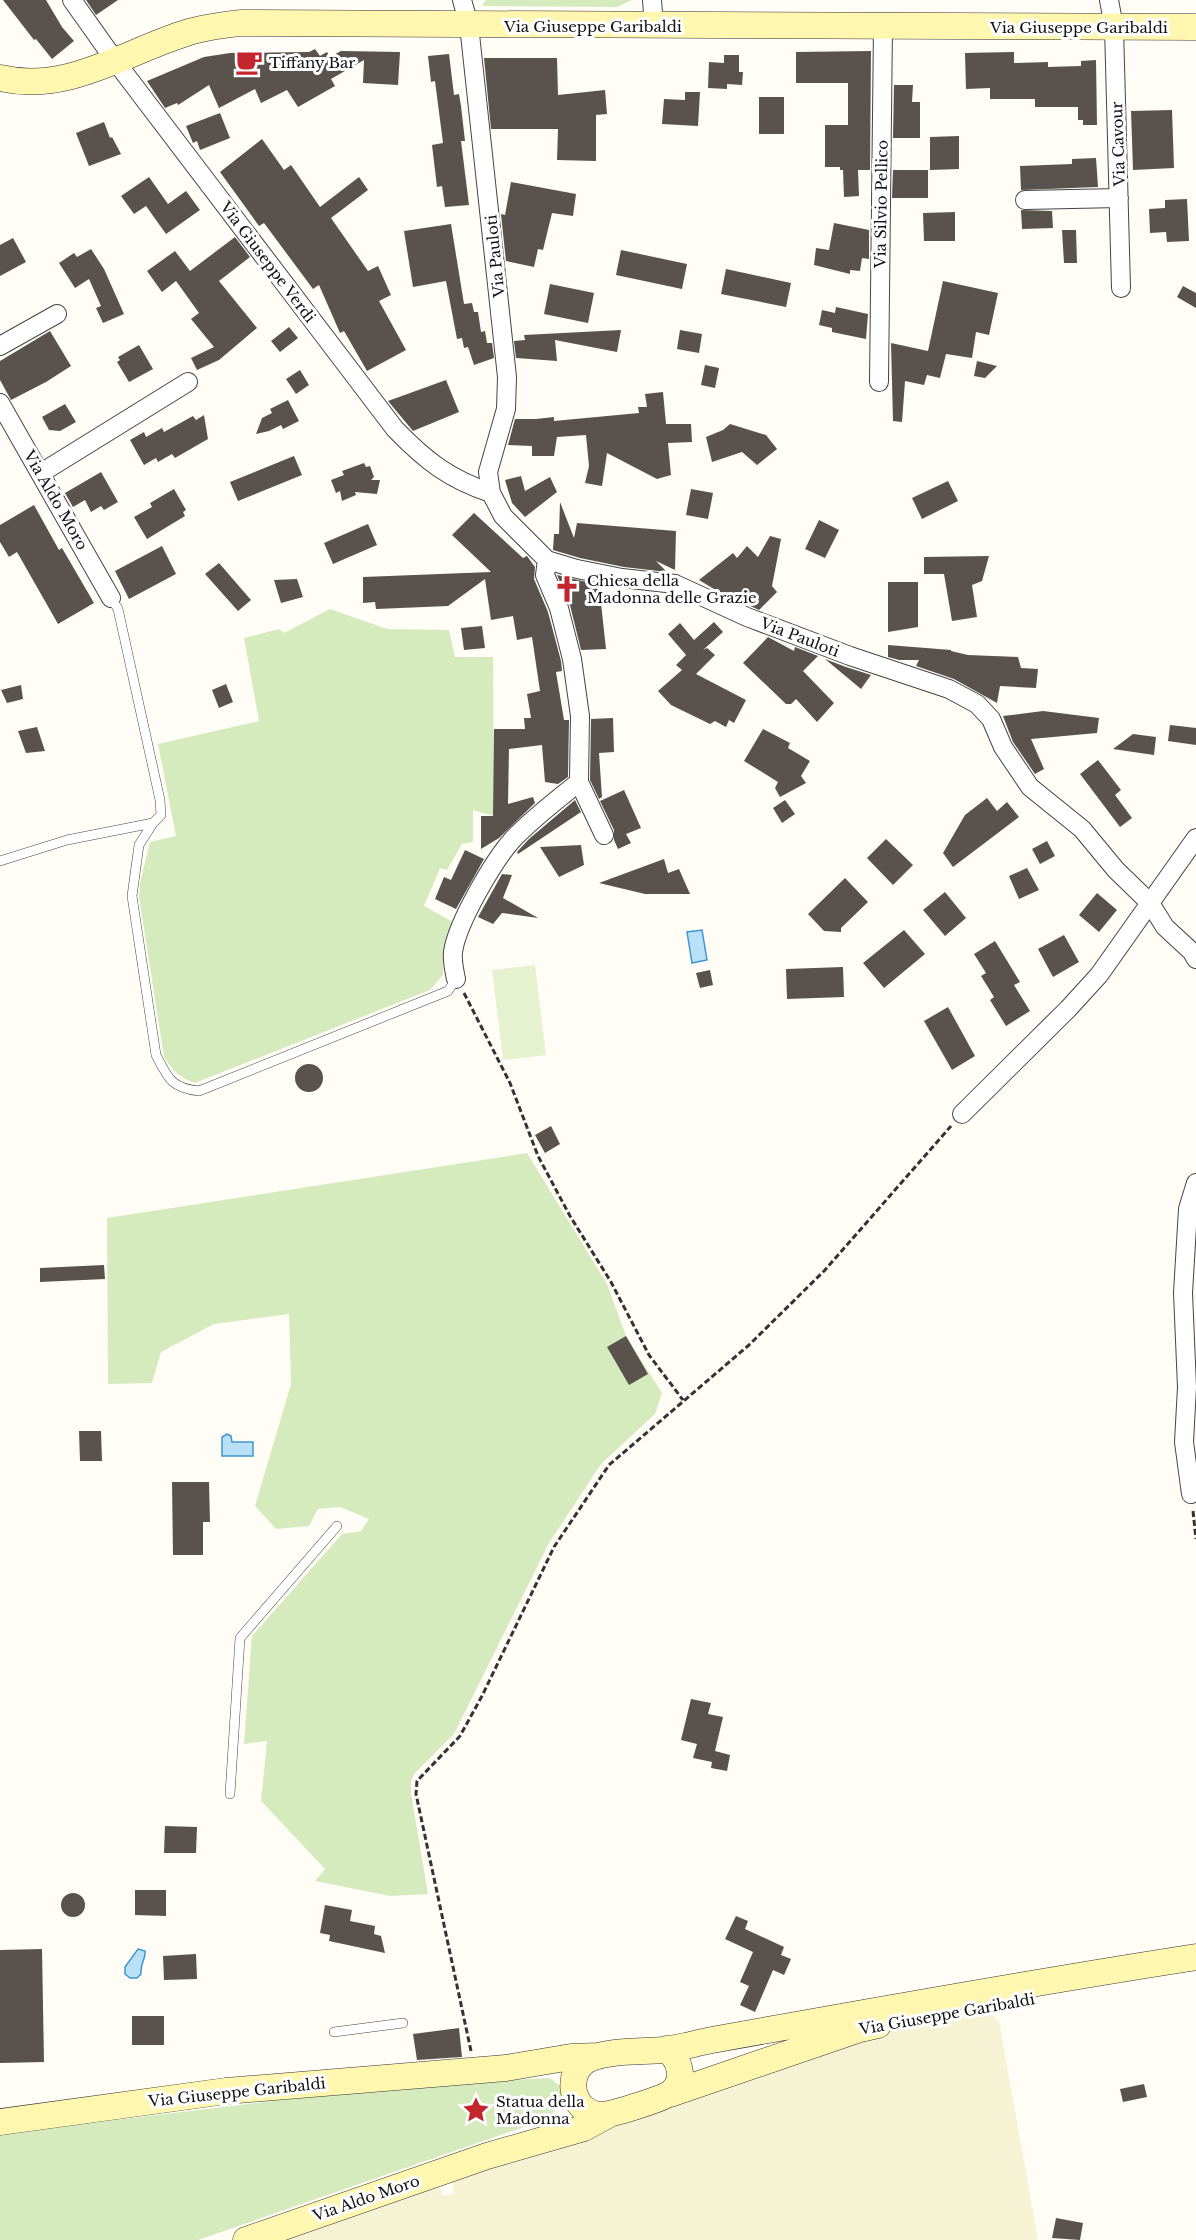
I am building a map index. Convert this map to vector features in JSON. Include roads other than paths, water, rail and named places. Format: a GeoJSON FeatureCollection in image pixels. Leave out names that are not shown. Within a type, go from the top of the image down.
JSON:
{"type":"FeatureCollection","features":[{"type":"Feature","properties":{"kind":"main road","name":"Via Giuseppe Garibaldi"},"geometry":{"type":"LineString","coordinates":[[0,78],[36,82],[62,79],[116,62],[185,33],[241,23],[469,26],[1196,27]]}},
{"type":"Feature","properties":{"kind":"main road","name":"Via Giuseppe Garibaldi"},"geometry":{"type":"LineString","coordinates":[[0,2122],[226,2091],[476,2071],[571,2056],[598,2056],[666,2049],[1030,1983],[1196,1957]]}},
{"type":"Feature","properties":{"kind":"main road","name":"Via Giuseppe Garibaldi"},"geometry":{"type":"LineString","coordinates":[[487,2156],[584,2128],[608,2115],[860,2029],[1048,1996],[1196,1966]]}},
{"type":"Feature","properties":{"kind":"main road"},"geometry":{"type":"LineString","coordinates":[[666,2049],[676,2058],[679,2068],[678,2082],[670,2094]]}},
{"type":"Feature","properties":{"kind":"main road"},"geometry":{"type":"LineString","coordinates":[[487,2156],[554,2124],[565,2112],[574,2090],[575,2075],[582,2065],[598,2056]]}},
{"type":"Feature","properties":{"kind":"main road"},"geometry":{"type":"LineString","coordinates":[[476,2071],[550,2073],[560,2077],[574,2090],[577,2100],[585,2110],[598,2115],[608,2115]]}},
{"type":"Feature","properties":{"kind":"main road","name":"Via Aldo Moro"},"geometry":{"type":"LineString","coordinates":[[246,2240],[487,2156]]}},
{"type":"Feature","properties":{"kind":"street","name":"Via Giuseppe Verdi"},"geometry":{"type":"LineString","coordinates":[[72,0],[116,62],[395,429],[423,458],[467,485],[491,493]]}},
{"type":"Feature","properties":{"kind":"street","name":"Via Pauloti"},"geometry":{"type":"LineString","coordinates":[[462,0],[469,26],[507,377],[506,409],[488,472],[491,493],[503,516],[547,560],[622,578],[675,584],[747,617],[850,656],[949,689],[977,704],[991,719],[1003,747],[1030,787],[1082,829],[1116,870],[1150,903],[1166,927],[1192,952],[1196,959]]}},
{"type":"Feature","properties":{"kind":"street"},"geometry":{"type":"LineString","coordinates":[[652,0],[654,26]]}},
{"type":"Feature","properties":{"kind":"street","name":"Via Cavour"},"geometry":{"type":"LineString","coordinates":[[1109,0],[1114,27],[1121,288]]}},
{"type":"Feature","properties":{"kind":"street","name":"Via Silvio Pellico"},"geometry":{"type":"LineString","coordinates":[[879,382],[883,26]]}},
{"type":"Feature","properties":{"kind":"street"},"geometry":{"type":"LineString","coordinates":[[1025,200],[1119,198]]}},
{"type":"Feature","properties":{"kind":"street"},"geometry":{"type":"LineString","coordinates":[[0,346],[57,314]]}},
{"type":"Feature","properties":{"kind":"street"},"geometry":{"type":"LineString","coordinates":[[41,473],[188,382]]}},
{"type":"Feature","properties":{"kind":"street","name":"Via Aldo Moro"},"geometry":{"type":"LineString","coordinates":[[0,403],[111,597]]}},
{"type":"Feature","properties":{"kind":"street"},"geometry":{"type":"LineString","coordinates":[[547,560],[545,575],[559,608],[572,659],[580,716],[579,782],[604,835]]}},
{"type":"Feature","properties":{"kind":"street"},"geometry":{"type":"LineString","coordinates":[[456,979],[453,964],[454,949],[467,915],[496,860],[515,837],[579,782]]}},
{"type":"Feature","properties":{"kind":"street"},"geometry":{"type":"LineString","coordinates":[[962,1114],[1099,975],[1196,838]]}},
{"type":"Feature","properties":{"kind":"street"},"geometry":{"type":"LineString","coordinates":[[1191,1494],[1184,1442],[1187,1387],[1183,1293],[1185,1231],[1188,1209],[1196,1183]]}},
{"type":"Feature","properties":{"kind":"lane"},"geometry":{"type":"LineString","coordinates":[[111,597],[118,609],[160,800],[161,815],[153,823],[140,845],[132,896],[156,1055],[167,1077],[182,1089],[199,1091],[448,991],[456,979]]}},
{"type":"Feature","properties":{"kind":"lane"},"geometry":{"type":"LineString","coordinates":[[0,861],[67,840],[153,823]]}},
{"type":"Feature","properties":{"kind":"lane"},"geometry":{"type":"LineString","coordinates":[[230,1794],[240,1638],[336,1526]]}},
{"type":"Feature","properties":{"kind":"lane"},"geometry":{"type":"LineString","coordinates":[[334,2032],[403,2023]]}},
{"type":"Feature","properties":{"kind":"water"},"geometry":{"type":"Polygon","coordinates":[[[702,930],[707,960],[692,963],[687,932],[702,930]]]}},
{"type":"Feature","properties":{"kind":"water"},"geometry":{"type":"Polygon","coordinates":[[[227,1434],[231,1436],[232,1442],[253,1442],[253,1456],[222,1456],[222,1437],[227,1434]]]}},
{"type":"Feature","properties":{"kind":"water"},"geometry":{"type":"Polygon","coordinates":[[[138,1949],[145,1951],[141,1974],[137,1978],[130,1978],[125,1974],[125,1967],[138,1949]]]}},
{"type":"Feature","properties":{"kind":"place","name":"Tiffany Bar"},"geometry":{"type":"Point","coordinates":[249,62]}},
{"type":"Feature","properties":{"kind":"place","name":"Chiesa della Madonna delle Grazie"},"geometry":{"type":"Point","coordinates":[567,589]}},
{"type":"Feature","properties":{"kind":"place","name":"Statua della Madonna"},"geometry":{"type":"Point","coordinates":[476,2110]}}]}
